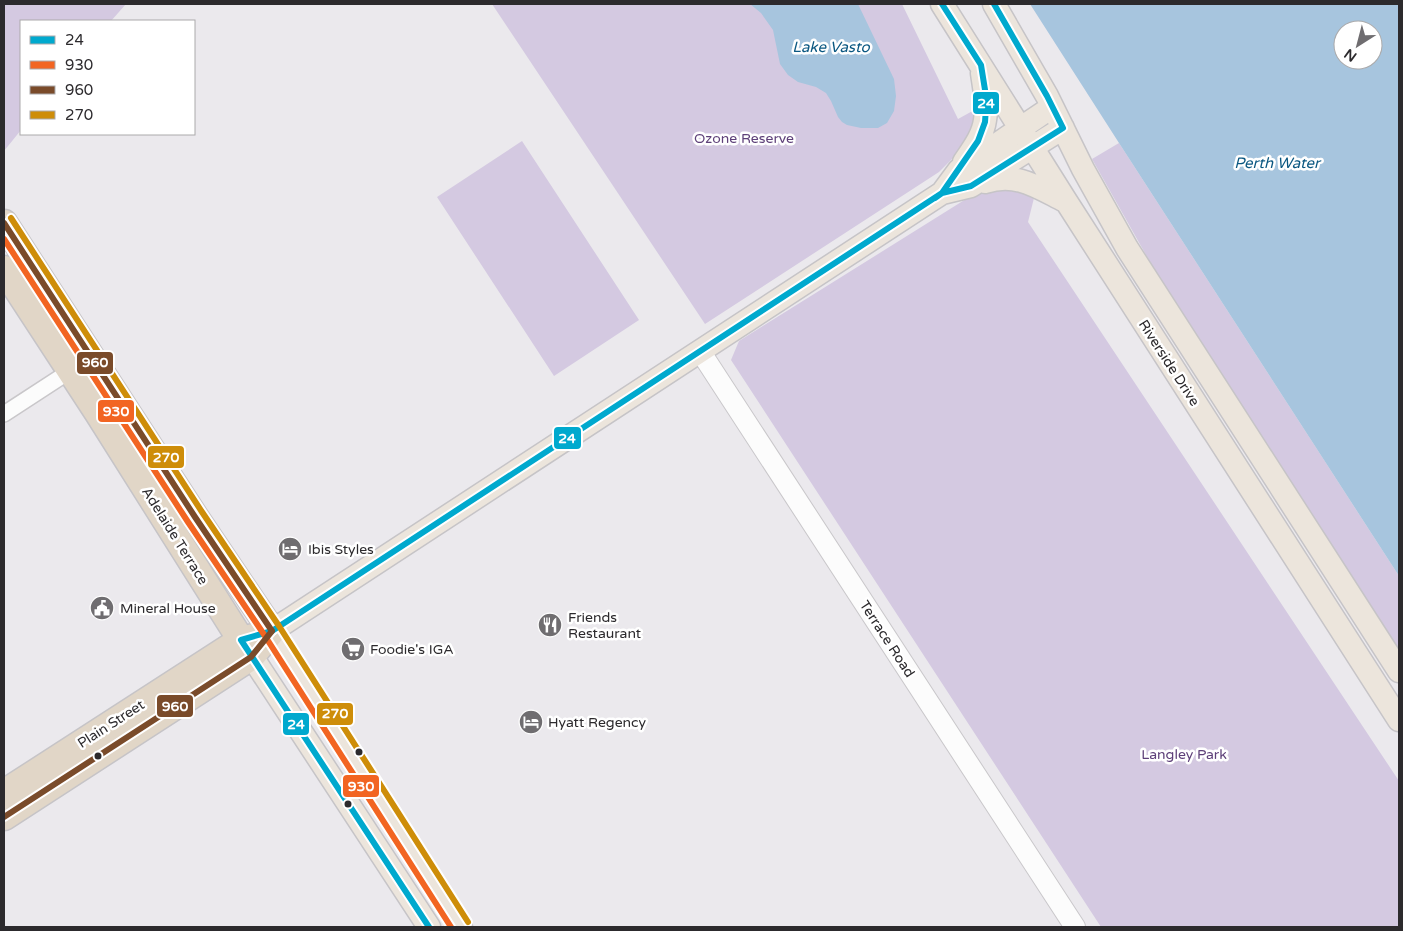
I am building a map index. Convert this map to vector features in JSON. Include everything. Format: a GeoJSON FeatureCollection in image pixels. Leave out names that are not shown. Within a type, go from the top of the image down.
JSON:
{"type":"FeatureCollection","features":[{"type":"Feature","properties":{"kind":"highway","name":"Adelaide Terrace"},"geometry":{"type":"LineString","coordinates":[[4,223],[194,517],[272,631]]}},
{"type":"Feature","properties":{"kind":"highway","name":"Adelaide Terrace"},"geometry":{"type":"LineString","coordinates":[[4,269],[246,649]]}},
{"type":"Feature","properties":{"kind":"highway","name":"Plain Street"},"geometry":{"type":"LineString","coordinates":[[4,817],[272,631]]}},
{"type":"Feature","properties":{"kind":"highway","name":"Plain Street"},"geometry":{"type":"LineString","coordinates":[[4,793],[246,649]]}},
{"type":"Feature","properties":{"kind":"main road","name":"Riverside Drive"},"geometry":{"type":"LineString","coordinates":[[942,4],[1032,148],[1399,720]]}},
{"type":"Feature","properties":{"kind":"main road","name":"Riverside Drive"},"geometry":{"type":"LineString","coordinates":[[994,4],[1038,80],[1126,248],[1399,671]]}},
{"type":"Feature","properties":{"kind":"main road"},"geometry":{"type":"LineString","coordinates":[[981,65],[986,96],[985,122],[965,178],[1020,179],[1066,201]]}},
{"type":"Feature","properties":{"kind":"main road","name":"Plain Street"},"geometry":{"type":"LineString","coordinates":[[965,178],[1020,128],[1052,107]]}},
{"type":"Feature","properties":{"kind":"main road","name":"Plain Street"},"geometry":{"type":"LineString","coordinates":[[272,631],[965,178],[1032,148],[1062,128]]}},
{"type":"Feature","properties":{"kind":"main road","name":"Adelaide Terrace"},"geometry":{"type":"LineString","coordinates":[[272,631],[461,927]]}},
{"type":"Feature","properties":{"kind":"main road","name":"Adelaide Terrace"},"geometry":{"type":"LineString","coordinates":[[246,649],[429,927]]}},
{"type":"Feature","properties":{"kind":"street","name":"Terrace Road"},"geometry":{"type":"LineString","coordinates":[[700,351],[1075,927]]}},
{"type":"Feature","properties":{"kind":"street"},"geometry":{"type":"LineString","coordinates":[[4,414],[70,370]]}},
{"type":"Feature","properties":{"kind":"green space"},"geometry":{"type":"Polygon","coordinates":[[[4,4],[126,4],[112,20],[20,20],[20,131],[4,151],[4,4]]]}},
{"type":"Feature","properties":{"kind":"green space","name":"Ozone Reserve"},"geometry":{"type":"Polygon","coordinates":[[[492,4],[902,4],[958,119],[978,108],[977,118],[961,150],[939,172],[705,324],[492,4]]]}},
{"type":"Feature","properties":{"kind":"green space"},"geometry":{"type":"Polygon","coordinates":[[[522,141],[639,320],[554,376],[437,197],[522,141]]]}},
{"type":"Feature","properties":{"kind":"green space"},"geometry":{"type":"Polygon","coordinates":[[[1119,143],[1399,576],[1399,652],[1159,278],[1092,159],[1119,143]]]}},
{"type":"Feature","properties":{"kind":"green space","name":"Langley Park"},"geometry":{"type":"Polygon","coordinates":[[[999,187],[1035,194],[1028,222],[1399,781],[1399,927],[1101,927],[731,360],[739,341],[974,194],[999,187]]]}},
{"type":"Feature","properties":{"kind":"water","name":"Lake Vasto"},"geometry":{"type":"Polygon","coordinates":[[[750,4],[858,4],[894,79],[896,96],[894,111],[887,123],[878,128],[861,128],[842,122],[826,93],[816,87],[798,82],[788,75],[780,64],[773,30],[761,13],[750,4]]]}},
{"type":"Feature","properties":{"kind":"water","name":"Perth Water"},"geometry":{"type":"Polygon","coordinates":[[[1030,4],[1399,4],[1399,576],[1119,143],[1030,4]]]}},
{"type":"Feature","properties":{"kind":"transit line","name":"24"},"geometry":{"type":"LineString","coordinates":[[935,198],[942,193],[978,141],[985,122],[986,108],[981,65],[942,4]]}},
{"type":"Feature","properties":{"kind":"transit line","name":"24"},"geometry":{"type":"LineString","coordinates":[[429,927],[241,640],[272,631],[942,193],[971,186],[1063,128],[1047,96],[994,4]]}},
{"type":"Feature","properties":{"kind":"transit line","name":"270"},"geometry":{"type":"LineString","coordinates":[[11,218],[202,512],[279,626],[468,922]]}},
{"type":"Feature","properties":{"kind":"transit line","name":"960"},"geometry":{"type":"LineString","coordinates":[[4,223],[195,517],[272,631],[251,657],[4,817]]}},
{"type":"Feature","properties":{"kind":"transit line","name":"930"},"geometry":{"type":"LineString","coordinates":[[4,239],[188,522],[265,636],[451,927]]}},
{"type":"Feature","properties":{"kind":"place","name":"Ibis Styles"},"geometry":{"type":"Point","coordinates":[290,549]}},
{"type":"Feature","properties":{"kind":"place","name":"Mineral House"},"geometry":{"type":"Point","coordinates":[102,608]}},
{"type":"Feature","properties":{"kind":"place","name":"Friends Restaurant"},"geometry":{"type":"Point","coordinates":[550,625]}},
{"type":"Feature","properties":{"kind":"place","name":"Foodie's IGA"},"geometry":{"type":"Point","coordinates":[353,649]}},
{"type":"Feature","properties":{"kind":"place","name":"Hyatt Regency"},"geometry":{"type":"Point","coordinates":[531,722]}}]}
